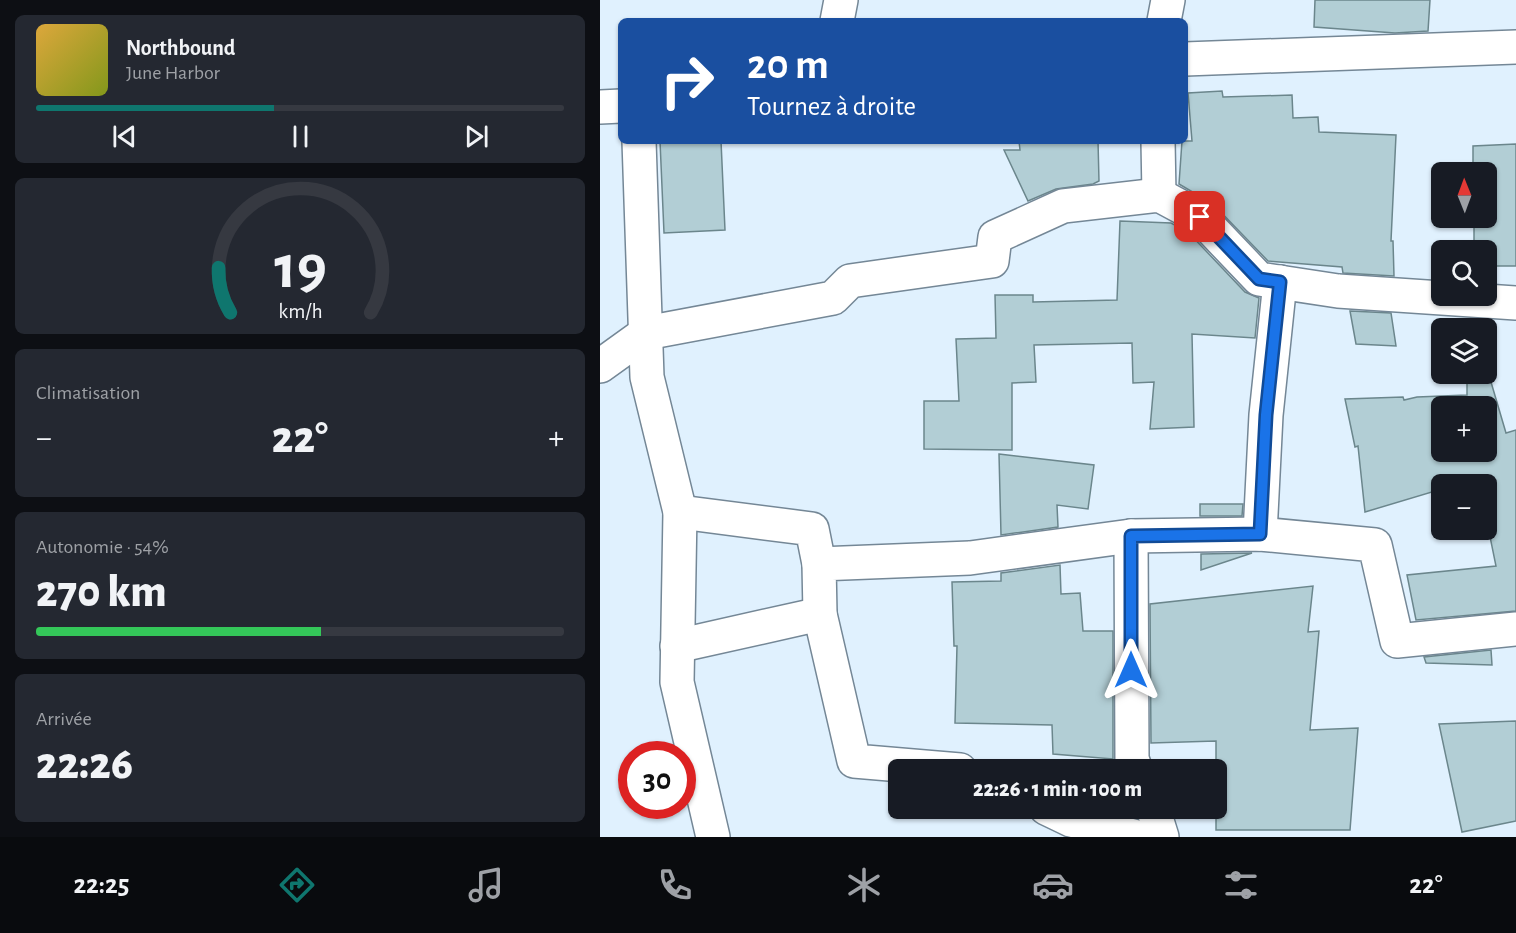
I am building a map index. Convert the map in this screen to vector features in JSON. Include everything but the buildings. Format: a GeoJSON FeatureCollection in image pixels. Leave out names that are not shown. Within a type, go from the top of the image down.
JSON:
{"type":"FeatureCollection","features":[{"type":"Feature","properties":{"kind":"street"},"geometry":{"type":"LineString","coordinates":[[838,18],[841,0]]}},
{"type":"Feature","properties":{"kind":"street"},"geometry":{"type":"LineString","coordinates":[[1165,18],[1168,0]]}},
{"type":"Feature","properties":{"kind":"street"},"geometry":{"type":"LineString","coordinates":[[1188,59],[1516,47]]}},
{"type":"Feature","properties":{"kind":"street"},"geometry":{"type":"LineString","coordinates":[[600,107],[618,106]]}},
{"type":"Feature","properties":{"kind":"street"},"geometry":{"type":"LineString","coordinates":[[639,144],[647,377],[680,512],[677,682],[713,837]]}},
{"type":"Feature","properties":{"kind":"street"},"geometry":{"type":"LineString","coordinates":[[1158,144],[1159,195]]}},
{"type":"Feature","properties":{"kind":"street"},"geometry":{"type":"LineString","coordinates":[[600,366],[645,333],[833,298],[850,281],[992,261],[995,237],[1063,206],[1159,195],[1200,217],[1259,279],[1338,291],[1516,303]]}},
{"type":"Feature","properties":{"kind":"street"},"geometry":{"type":"LineString","coordinates":[[1260,534],[1266,415],[1280,282]]}},
{"type":"Feature","properties":{"kind":"street"},"geometry":{"type":"LineString","coordinates":[[680,512],[812,529],[819,564],[820,614],[854,760],[888,763]]}},
{"type":"Feature","properties":{"kind":"street"},"geometry":{"type":"LineString","coordinates":[[819,564],[970,558],[1131,536],[1260,534],[1375,545],[1397,641],[1516,629]]}},
{"type":"Feature","properties":{"kind":"street"},"geometry":{"type":"LineString","coordinates":[[1131,536],[1132,759]]}},
{"type":"Feature","properties":{"kind":"street"},"geometry":{"type":"LineString","coordinates":[[678,646],[820,614]]}},
{"type":"Feature","properties":{"kind":"street"},"geometry":{"type":"LineString","coordinates":[[1069,819],[1137,837]]}},
{"type":"Feature","properties":{"kind":"street"},"geometry":{"type":"LineString","coordinates":[[1156,819],[1162,837]]}},
{"type":"Feature","properties":{"kind":"route"},"geometry":{"type":"LineString","coordinates":[[1131,670],[1131,536],[1260,534],[1266,415],[1280,282],[1259,279],[1200,217]]}}]}
